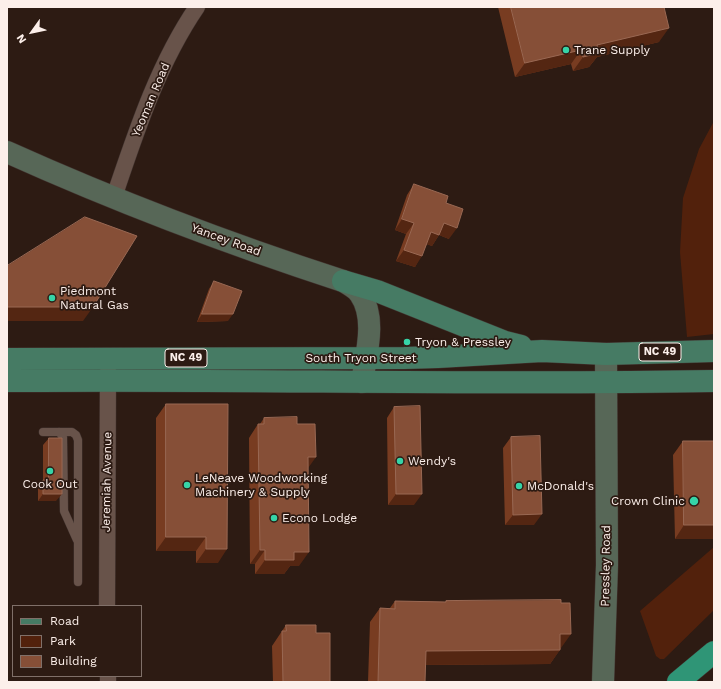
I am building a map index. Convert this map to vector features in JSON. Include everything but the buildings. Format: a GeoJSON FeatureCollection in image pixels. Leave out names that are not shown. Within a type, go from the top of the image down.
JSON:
{"type":"FeatureCollection","features":[{"type":"Feature","properties":{"kind":"highway"},"geometry":{"type":"LineString","coordinates":[[678,682],[714,652]]}},
{"type":"Feature","properties":{"kind":"main road"},"geometry":{"type":"LineString","coordinates":[[343,281],[377,291],[504,342],[542,351]]}},
{"type":"Feature","properties":{"kind":"main road","name":"South Tryon Street"},"geometry":{"type":"LineString","coordinates":[[7,358],[365,358],[438,357],[542,351],[606,354],[714,351]]}},
{"type":"Feature","properties":{"kind":"main road","name":"South Tryon Street"},"geometry":{"type":"LineString","coordinates":[[7,381],[108,380],[606,383],[714,381]]}},
{"type":"Feature","properties":{"kind":"street","name":"Yeoman Road"},"geometry":{"type":"LineString","coordinates":[[114,197],[129,152],[167,59],[197,7]]}},
{"type":"Feature","properties":{"kind":"street","name":"Yancey Road"},"geometry":{"type":"LineString","coordinates":[[7,152],[49,171],[210,235],[343,281],[359,292],[367,306],[370,321],[362,382]]}},
{"type":"Feature","properties":{"kind":"street","name":"Pressley Road"},"geometry":{"type":"LineString","coordinates":[[603,678],[607,565],[606,354]]}},
{"type":"Feature","properties":{"kind":"street","name":"Jeremiah Avenue"},"geometry":{"type":"LineString","coordinates":[[107,605],[108,358]]}},
{"type":"Feature","properties":{"kind":"lane"},"geometry":{"type":"LineString","coordinates":[[43,432],[72,432],[76,435],[78,440],[78,582]]}},
{"type":"Feature","properties":{"kind":"lane"},"geometry":{"type":"LineString","coordinates":[[59,432],[63,437],[64,511],[78,542]]}},
{"type":"Feature","properties":{"kind":"green space"},"geometry":{"type":"Polygon","coordinates":[[[714,121],[714,334],[687,337],[680,252],[683,198],[699,149],[714,121]]]}},
{"type":"Feature","properties":{"kind":"green space"},"geometry":{"type":"Polygon","coordinates":[[[714,547],[714,610],[664,659],[660,659],[656,656],[640,611],[714,547]]]}},
{"type":"Feature","properties":{"kind":"place","name":"Trane Supply"},"geometry":{"type":"Point","coordinates":[566,50]}},
{"type":"Feature","properties":{"kind":"place","name":"Piedmont Natural Gas"},"geometry":{"type":"Point","coordinates":[52,298]}},
{"type":"Feature","properties":{"kind":"place","name":"Tryon & Pressley"},"geometry":{"type":"Point","coordinates":[407,342]}},
{"type":"Feature","properties":{"kind":"place","name":"Wendy's"},"geometry":{"type":"Point","coordinates":[400,461]}},
{"type":"Feature","properties":{"kind":"place","name":"Cook Out"},"geometry":{"type":"Point","coordinates":[50,471]}},
{"type":"Feature","properties":{"kind":"place","name":"LeNeave Woodworking Machinery & Supply"},"geometry":{"type":"Point","coordinates":[187,485]}},
{"type":"Feature","properties":{"kind":"place","name":"McDonald's"},"geometry":{"type":"Point","coordinates":[519,486]}},
{"type":"Feature","properties":{"kind":"place","name":"Crown Clinic"},"geometry":{"type":"Point","coordinates":[694,501]}},
{"type":"Feature","properties":{"kind":"place","name":"Econo Lodge"},"geometry":{"type":"Point","coordinates":[274,518]}}]}
